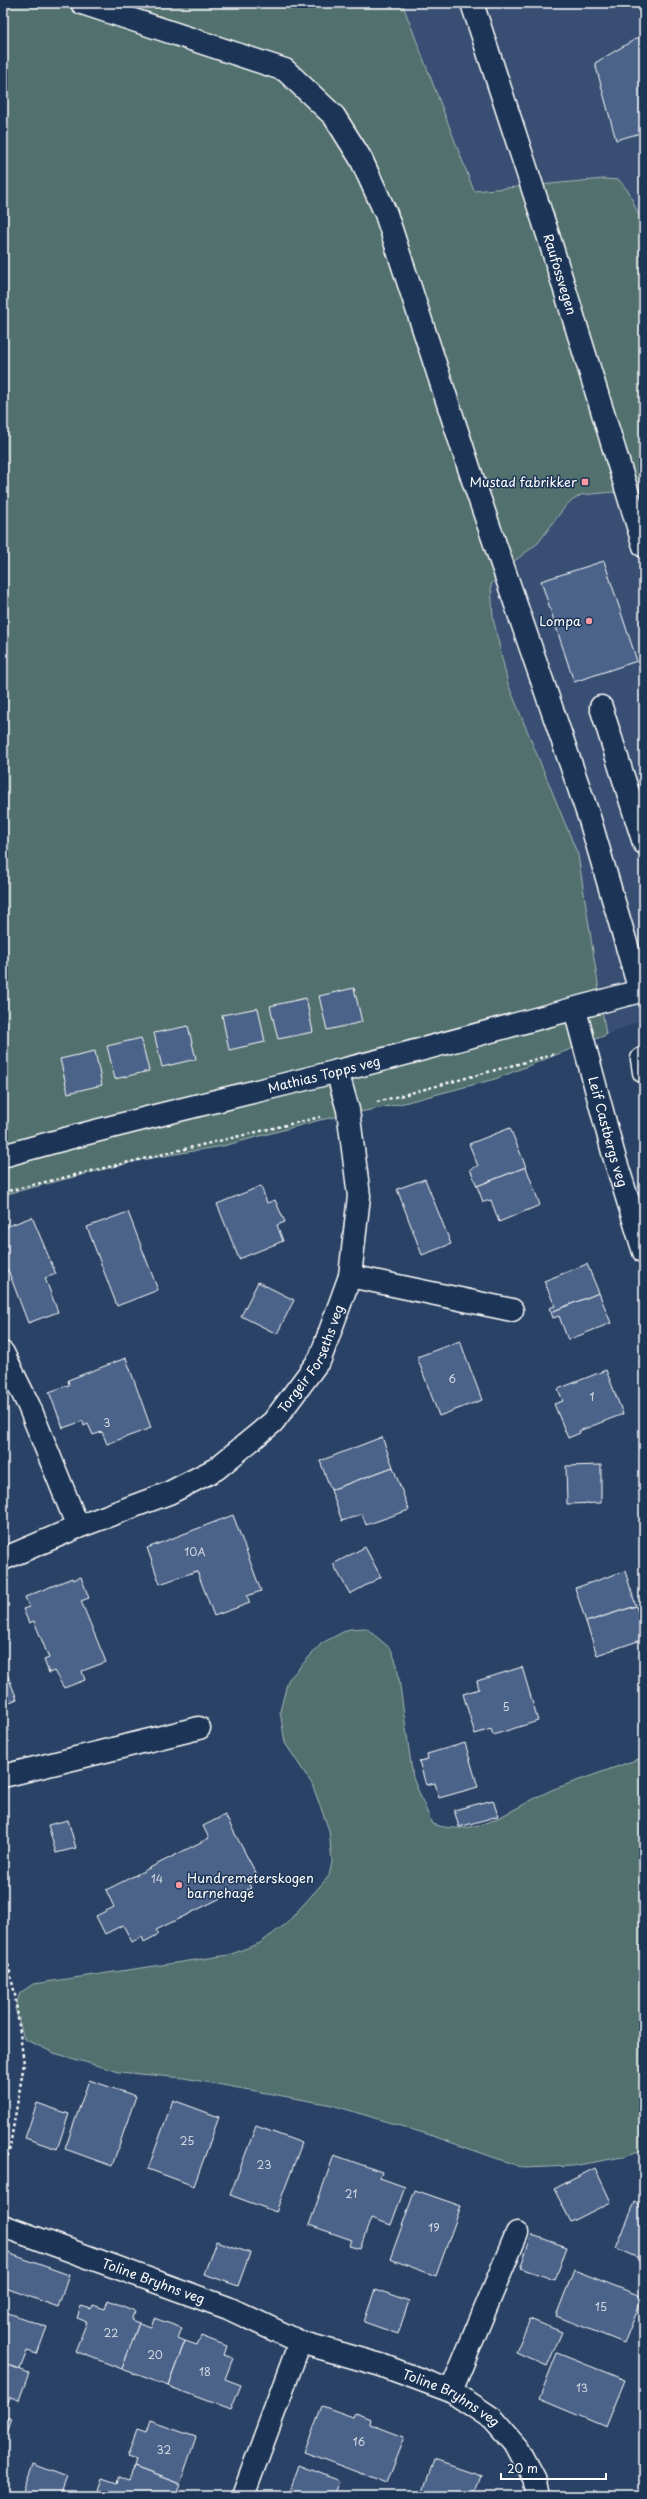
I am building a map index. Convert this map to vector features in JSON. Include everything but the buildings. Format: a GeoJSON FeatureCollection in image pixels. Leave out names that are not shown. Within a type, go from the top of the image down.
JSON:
{"type":"FeatureCollection","features":[{"type":"Feature","properties":{"kind":"street"},"geometry":{"type":"LineString","coordinates":[[82,3],[285,70],[334,116],[360,159],[386,214],[472,477],[590,820],[642,990]]}},
{"type":"Feature","properties":{"kind":"street","name":"Raufossvegen"},"geometry":{"type":"LineString","coordinates":[[472,3],[548,235],[644,546]]}},
{"type":"Feature","properties":{"kind":"street"},"geometry":{"type":"LineString","coordinates":[[600,707],[644,843]]}},
{"type":"Feature","properties":{"kind":"street","name":"Mathias Topps veg"},"geometry":{"type":"LineString","coordinates":[[3,1156],[90,1131],[337,1071],[575,1010],[642,990]]}},
{"type":"Feature","properties":{"kind":"street","name":"Leif Castbergs veg"},"geometry":{"type":"LineString","coordinates":[[575,1010],[614,1156],[644,1252]]}},
{"type":"Feature","properties":{"kind":"street","name":"Torgeir Forseths veg"},"geometry":{"type":"LineString","coordinates":[[3,1559],[78,1527],[169,1493],[216,1469],[273,1422],[320,1358],[350,1276],[359,1196],[348,1110],[337,1071]]}},
{"type":"Feature","properties":{"kind":"street"},"geometry":{"type":"LineString","coordinates":[[350,1276],[512,1310]]}},
{"type":"Feature","properties":{"kind":"street"},"geometry":{"type":"LineString","coordinates":[[3,1354],[29,1406],[78,1527]]}},
{"type":"Feature","properties":{"kind":"street"},"geometry":{"type":"LineString","coordinates":[[3,1776],[200,1728]]}},
{"type":"Feature","properties":{"kind":"street","name":"Toline Bryhns veg"},"geometry":{"type":"LineString","coordinates":[[3,2226],[228,2308],[300,2342],[381,2365],[451,2391],[492,2419],[518,2448],[534,2478],[538,2496]]}},
{"type":"Feature","properties":{"kind":"street"},"geometry":{"type":"LineString","coordinates":[[451,2391],[517,2233]]}},
{"type":"Feature","properties":{"kind":"street"},"geometry":{"type":"LineString","coordinates":[[243,2496],[300,2342]]}},
{"type":"Feature","properties":{"kind":"path"},"geometry":{"type":"LineString","coordinates":[[3,1192],[348,1110],[585,1046]]}},
{"type":"Feature","properties":{"kind":"path"},"geometry":{"type":"LineString","coordinates":[[3,1940],[15,1995],[24,2064],[8,2152],[3,2168]]}},
{"type":"Feature","properties":{"kind":"shaded area"},"geometry":{"type":"Polygon","coordinates":[[[402,3],[644,3],[644,228],[629,192],[619,180],[604,179],[474,191],[402,3]]]}},
{"type":"Feature","properties":{"kind":"shaded area"},"geometry":{"type":"Polygon","coordinates":[[[613,492],[625,501],[644,523],[644,1019],[606,1035],[578,855],[508,684],[493,618],[491,585],[500,572],[538,543],[567,504],[581,495],[613,492]]]}},
{"type":"Feature","properties":{"kind":"green space"},"geometry":{"type":"Polygon","coordinates":[[[3,3],[402,3],[474,191],[604,179],[619,180],[629,192],[644,228],[644,523],[625,501],[613,492],[581,495],[567,504],[538,543],[500,572],[491,585],[493,618],[508,684],[578,855],[606,1035],[495,1079],[400,1104],[320,1120],[223,1146],[140,1160],[3,1195],[3,3]]]}},
{"type":"Feature","properties":{"kind":"green space"},"geometry":{"type":"Polygon","coordinates":[[[366,1628],[391,1649],[397,1665],[413,1778],[432,1824],[449,1828],[465,1828],[481,1824],[496,1819],[554,1789],[644,1757],[644,2149],[622,2157],[573,2166],[524,2168],[430,2135],[332,2105],[184,2078],[119,2072],[54,2053],[24,2039],[15,2008],[20,1993],[33,1984],[229,1955],[260,1943],[286,1924],[329,1876],[332,1862],[329,1830],[312,1784],[285,1743],[280,1711],[288,1680],[322,1643],[349,1629],[366,1628]]]}},
{"type":"Feature","properties":{"kind":"place","name":"Mustad fabrikker"},"geometry":{"type":"Point","coordinates":[585,482]}},
{"type":"Feature","properties":{"kind":"place","name":"Lompa"},"geometry":{"type":"Point","coordinates":[589,621]}},
{"type":"Feature","properties":{"kind":"place","name":"Hundremeterskogen barnehage"},"geometry":{"type":"Point","coordinates":[179,1885]}}]}
